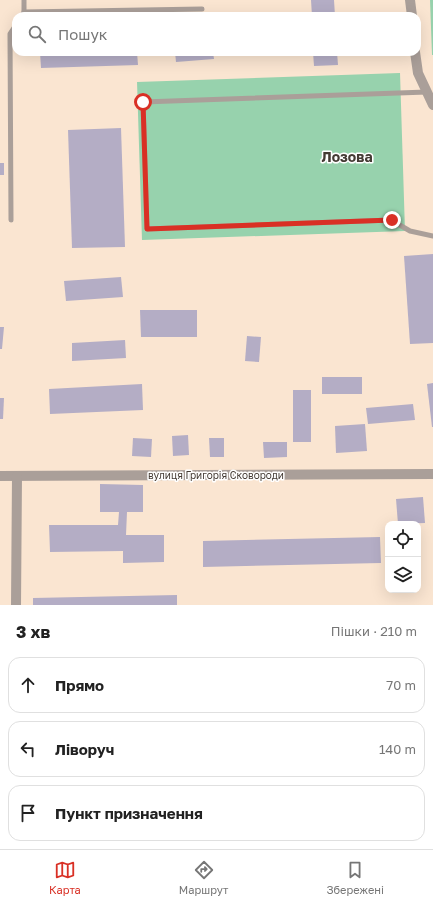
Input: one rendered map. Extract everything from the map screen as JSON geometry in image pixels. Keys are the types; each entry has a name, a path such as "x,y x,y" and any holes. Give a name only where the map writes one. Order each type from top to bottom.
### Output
{"street":[{"path":"410,0 412,12"},
{"path":"416,56 418,73 433,105"},
{"name":"вулиця Григорія Сковороди","path":"0,476 433,474"},
{"path":"16,605 17,476"}],"lane":[{"path":"23,12 24,0"},
{"path":"95,12 202,9"},
{"path":"11,220 10,34 12,31"},
{"path":"427,92 143,102 147,229 392,220 410,231 433,236"}],"green space":[{"path":"430,0 433,0 433,55 432,55"},
{"path":"400,73 405,231 142,240 137,82"}],"building":[{"path":"311,0 334,0 335,12 312,12"},
{"path":"40,56 137,56 138,65 41,68"},
{"path":"175,56 214,56 214,59 176,62"},
{"path":"313,56 337,56 338,65 314,66"},
{"path":"121,128 125,247 72,248 68,130"},
{"path":"0,163 4,163 4,175 0,175"},
{"path":"433,254 433,343 410,344 404,256"},
{"path":"121,277 123,297 66,301 64,281"},
{"path":"140,310 197,310 197,337 141,337"},
{"path":"0,327 4,327 2,349 0,349"},
{"path":"247,336 261,337 259,362 245,361"},
{"path":"125,340 126,358 72,361 72,343"},
{"path":"322,377 362,377 362,394 322,394"},
{"path":"433,383 433,427 432,427 427,384"},
{"path":"142,384 143,410 50,414 49,389"},
{"path":"293,390 311,390 311,442 293,442"},
{"path":"0,398 4,398 3,419 0,419"},
{"path":"413,404 415,420 368,424 366,408"},
{"path":"365,424 367,451 336,453 335,426"},
{"path":"188,435 189,455 173,456 172,436"},
{"path":"133,438 152,439 151,457 132,456"},
{"path":"209,438 224,438 224,457 210,457"},
{"path":"263,442 287,442 287,457 264,458"},
{"path":"100,484 143,485 143,512 127,512 126,535 164,535 164,562 123,563 123,551 50,552 49,525 118,525 119,512 100,512"},
{"path":"423,497 425,523 421,523 421,521 398,521 396,499"},
{"path":"380,537 381,563 203,567 203,541"},
{"path":"177,595 177,605 33,605 33,598"}],"district":[{"name":"Лозова","path":"347,156"}],"route":[{"path":"143,102 147,229 392,220"}]}
